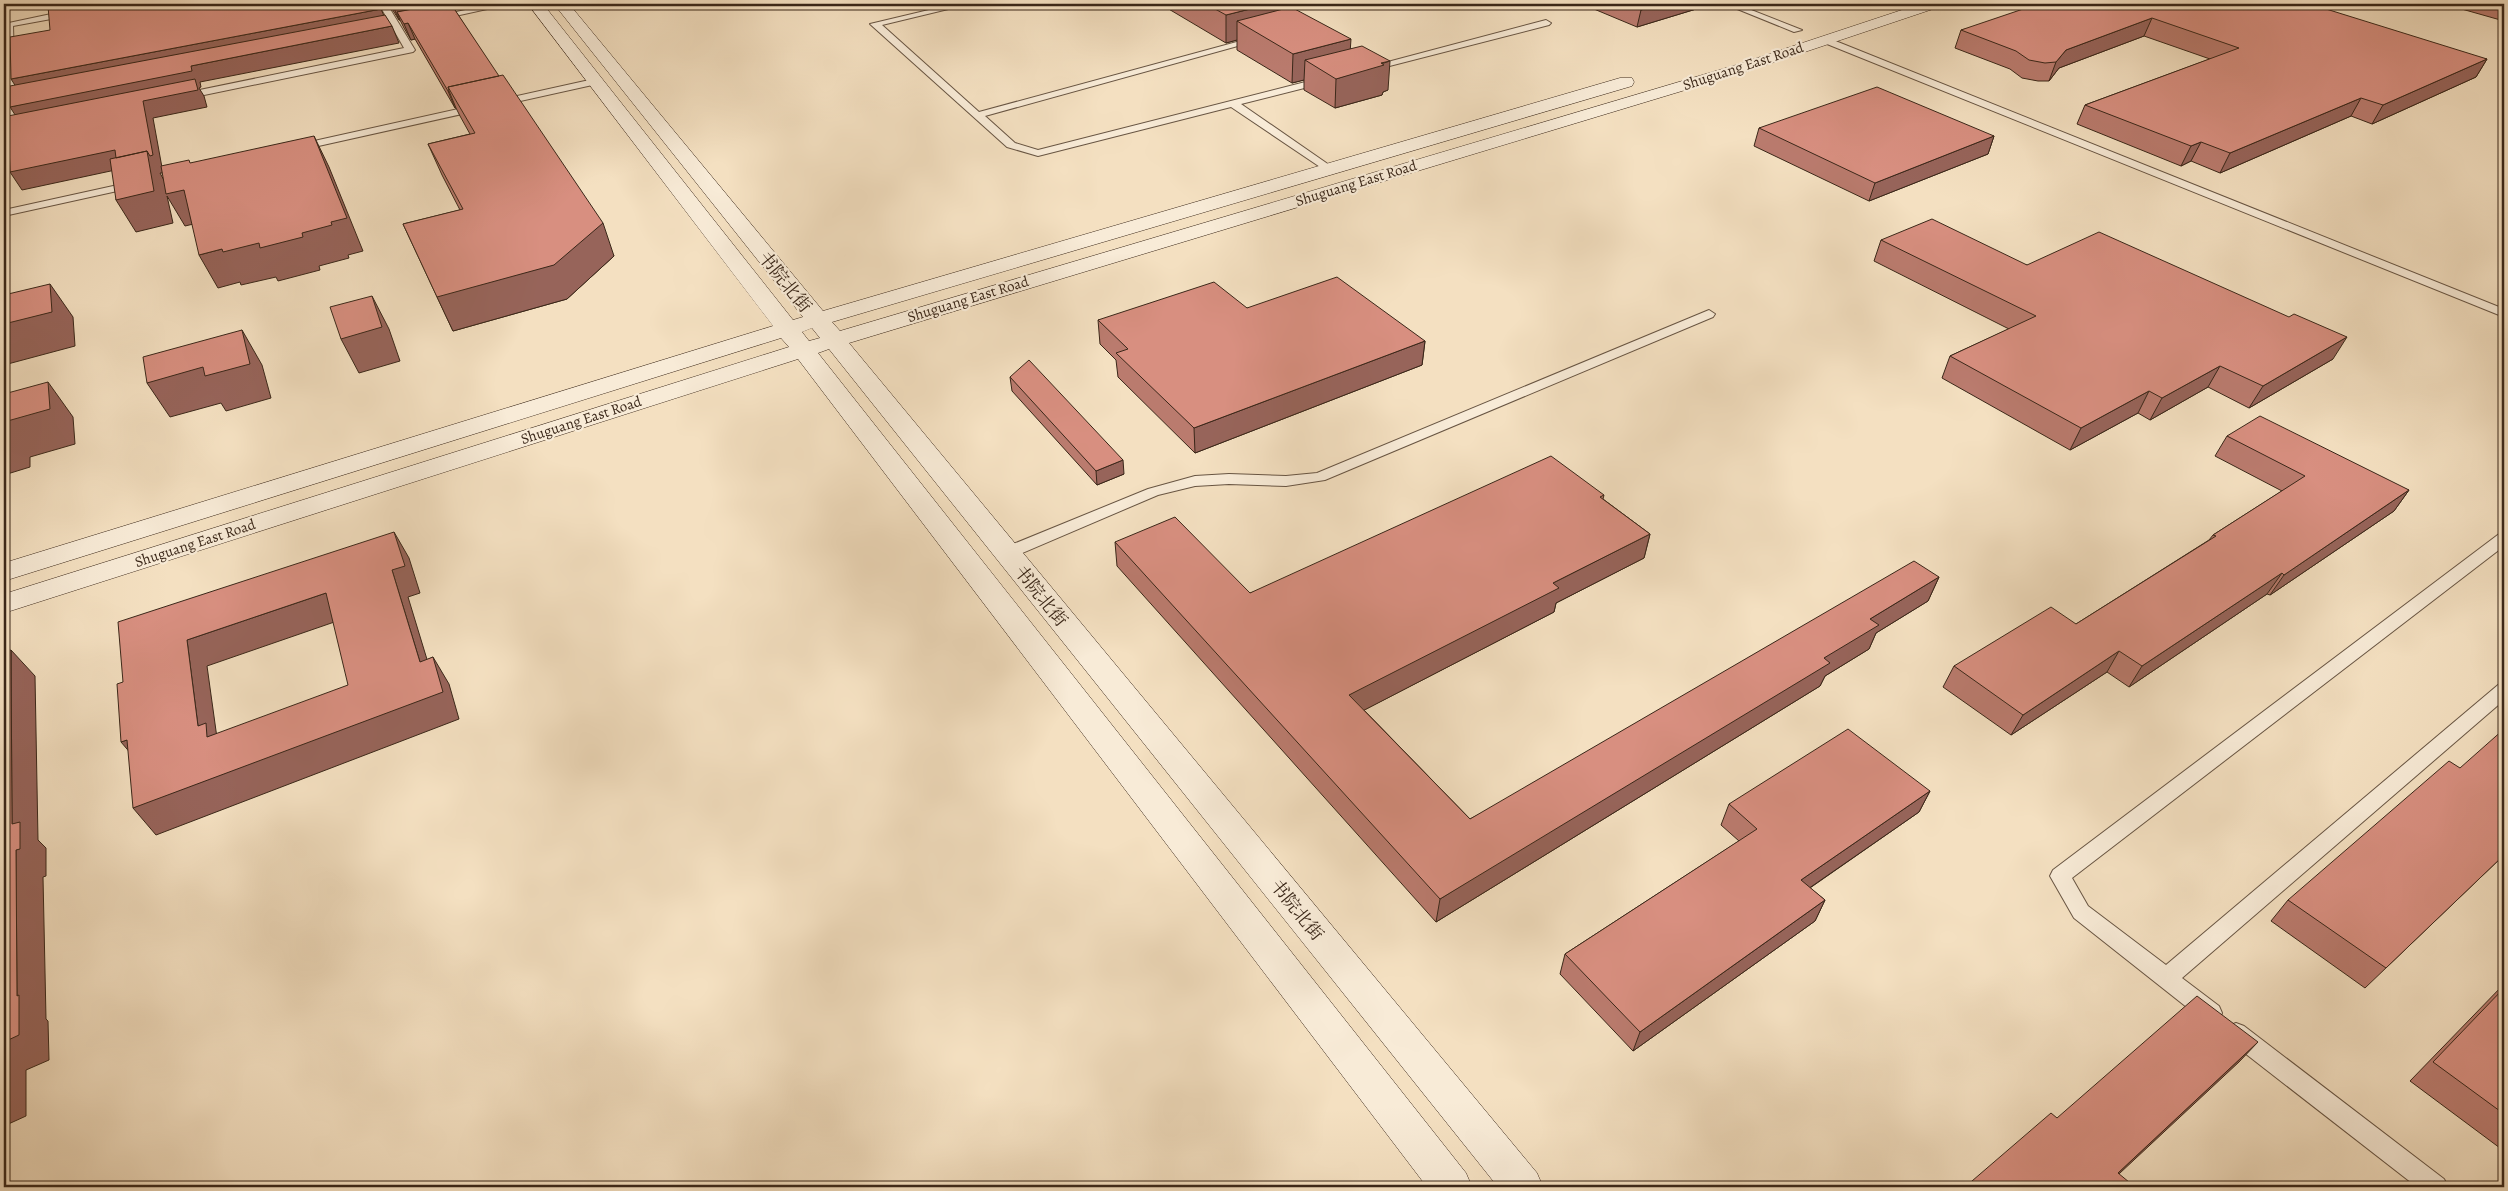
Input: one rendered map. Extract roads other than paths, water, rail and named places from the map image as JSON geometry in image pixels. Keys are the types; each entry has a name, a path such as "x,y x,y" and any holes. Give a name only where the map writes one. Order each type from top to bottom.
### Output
{"main road":[{"name":"书院北街","path":"535,4 1452,1187"},
{"name":"书院北街","path":"560,4 1522,1187"},
{"name":"Shuguang East Road","path":"4,572 786,329 1716,56 1878,4"},
{"name":"Shuguang East Road","path":"4,604 834,340 1733,70 1934,4"}],"lane":[{"path":"167,100 410,50 383,4"},
{"path":"423,20 506,4"},
{"path":"965,4 875,24 1011,145 1038,153 1333,77"},
{"path":"1729,4 1797,30"},
{"path":"31,127 11,131 15,100 8,24 84,10"},
{"path":"1364,67 1546,23"},
{"path":"978,115 1273,35"},
{"path":"1825,40 2504,313"},
{"path":"284,151 594,82"},
{"path":"1232,103 1330,169"},
{"path":"4,213 149,181"},
{"path":"1007,553 1154,492 1195,481 1230,479 1286,481 1320,476 1709,314"},
{"path":"2436,1187 2081,912 2060,876 2504,538"},
{"path":"2166,978 2504,690"}]}
